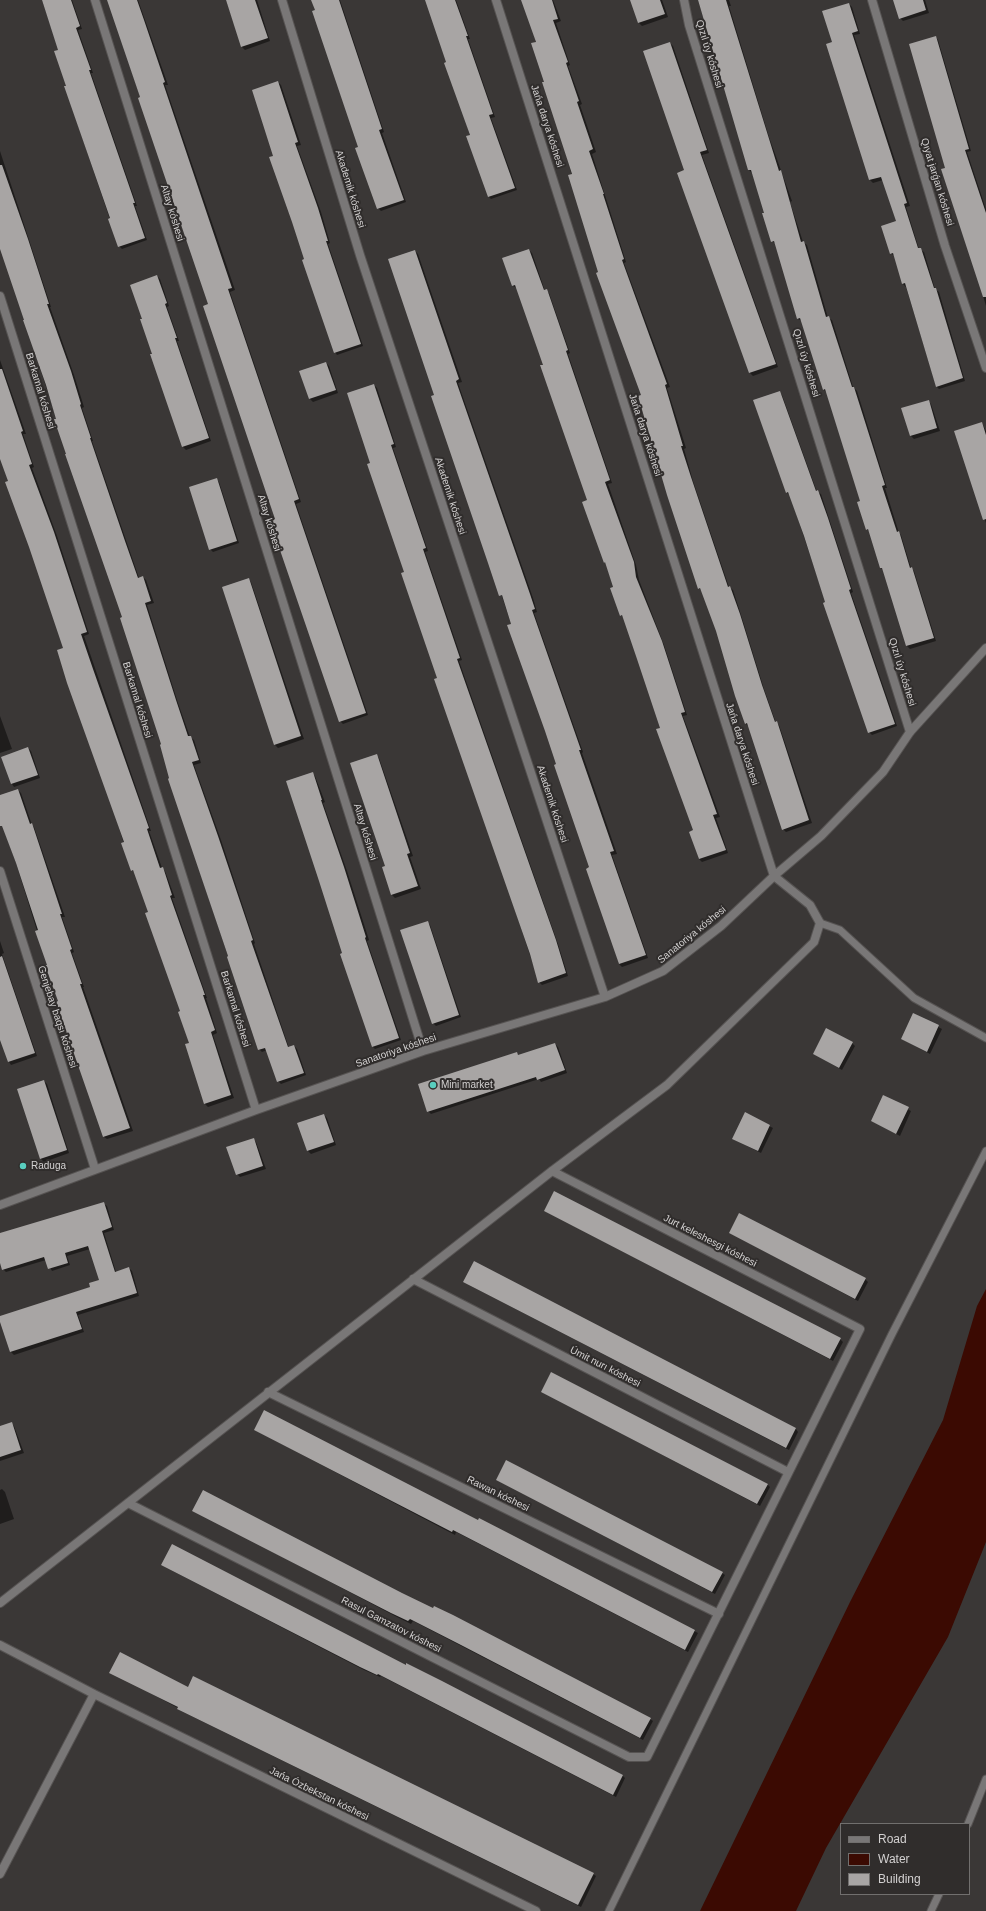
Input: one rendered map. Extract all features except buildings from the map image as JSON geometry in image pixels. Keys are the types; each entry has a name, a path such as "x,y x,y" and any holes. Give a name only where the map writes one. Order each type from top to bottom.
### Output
{"street":[{"name":"Altay kóshesi","path":"95,0 423,1051"},
{"name":"Akademik kóshesi","path":"282,0 360,255 605,998"},
{"name":"Jańa darya kóshesi","path":"496,0 774,876"},
{"name":"Qızıl úy kóshesi","path":"684,0 694,40 910,732"},
{"name":"Qıyat jarǵan kóshesi","path":"872,0 945,246 986,368"},
{"name":"Barkamal kóshesi","path":"0,296 256,1110"},
{"name":"Sanatoriya kóshesi","path":"0,1204 256,1110 423,1051 605,998 663,971 722,926 774,876 821,836 883,772 910,732 986,648"},
{"name":"Genjebay baqsı kóshesi","path":"0,870 95,1169"},
{"path":"0,1603 552,1171 667,1085 794,964 814,942 820,923 810,905 774,876"},
{"name":"Jurt keleshesgi kóshesi","path":"552,1171 860,1329 788,1472"},
{"name":"Úmit nurı kóshesi","path":"413,1279 788,1472"},
{"name":"Rawan kóshesi","path":"268,1392 719,1614"},
{"path":"719,1614 788,1472"},
{"name":"Rasul Gamzatov kóshesi","path":"128,1503 629,1757 647,1757 719,1614"},
{"name":"Jańa Ózbekstan kóshesi","path":"0,1645 94,1694 536,1911"},
{"path":"0,1874 94,1694"}],"lane":[{"path":"820,923 840,930 914,998 986,1038"},
{"path":"609,1911 889,1341 986,1151"},
{"path":"968,1823 986,1779"},
{"path":"932,1911 939,1895"}],"water":[{"path":"986,1289 986,1542 948,1637 826,1848 796,1911 700,1911 850,1602 943,1420 977,1306"}],"place":[{"name":"Mini market","path":"433,1085"},
{"name":"Raduga","path":"23,1166"}]}
